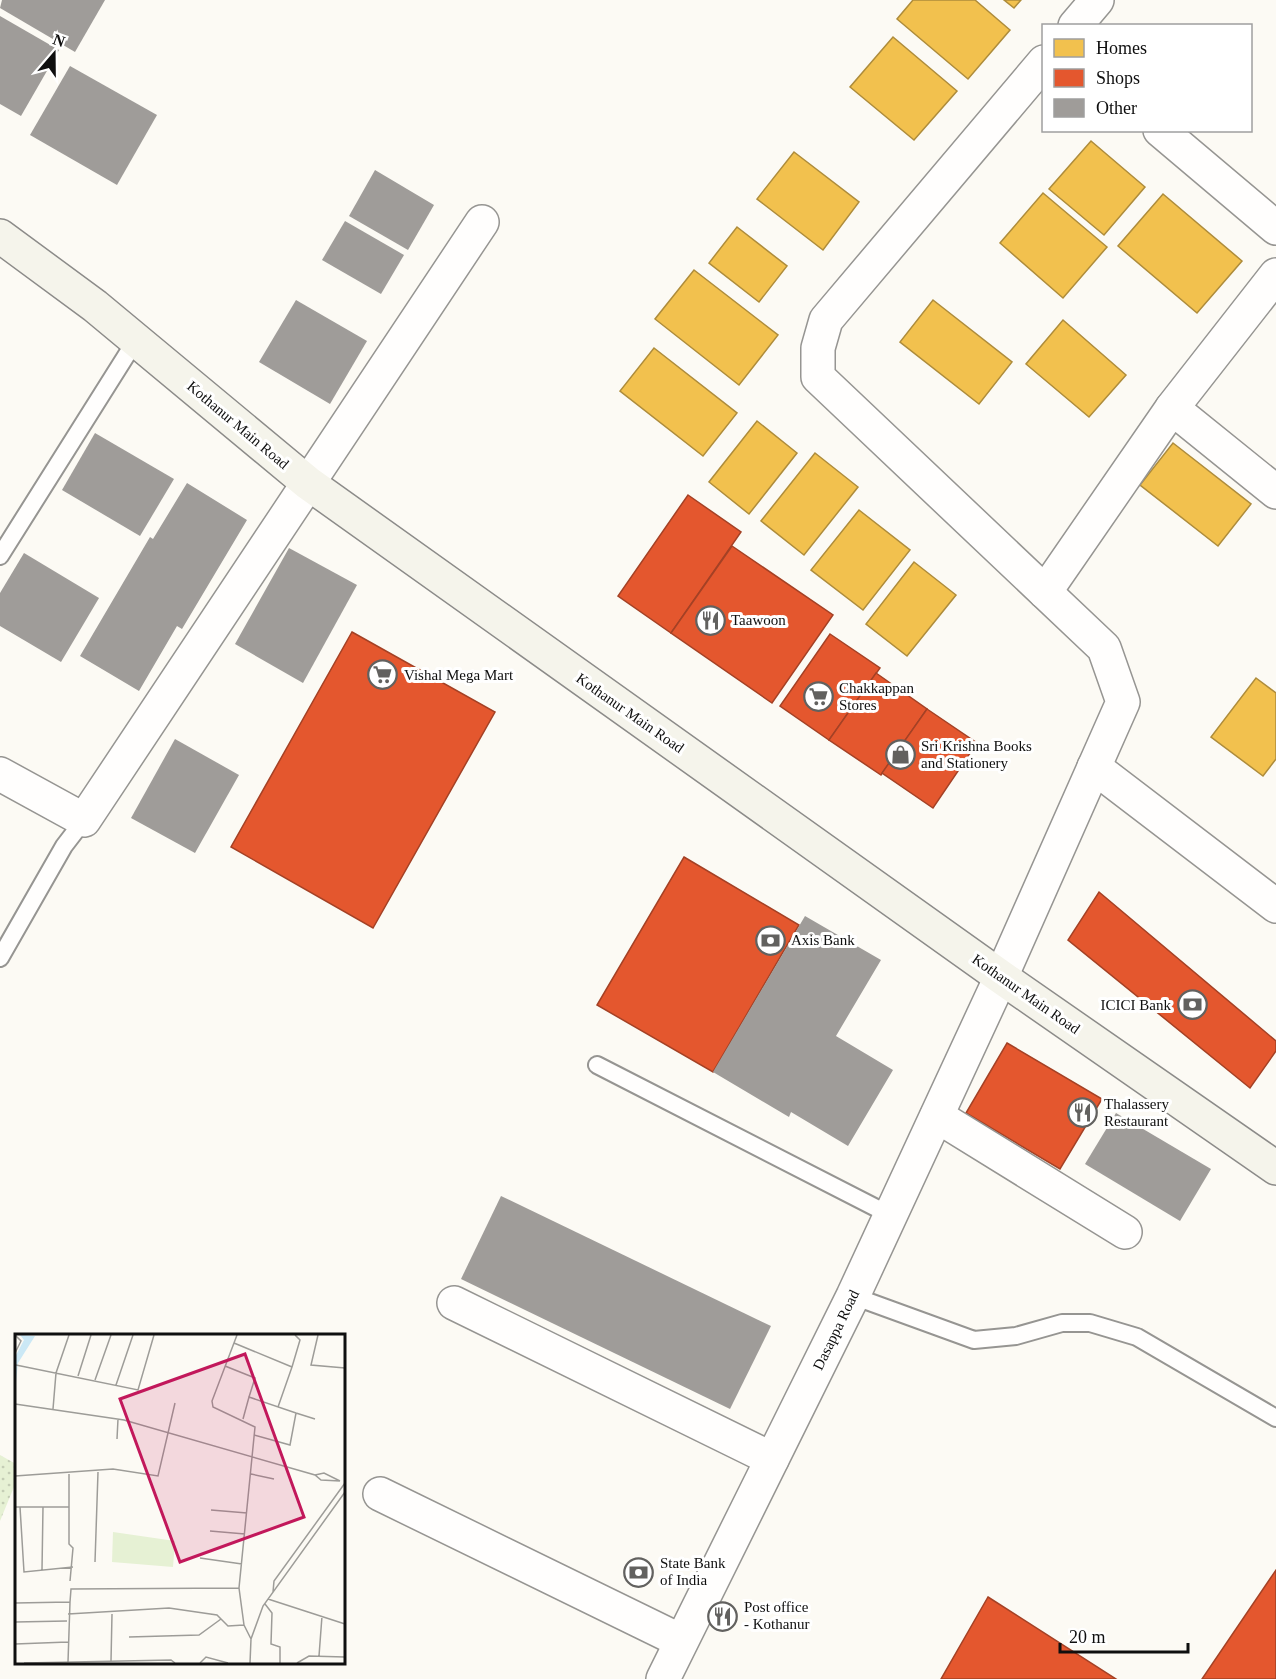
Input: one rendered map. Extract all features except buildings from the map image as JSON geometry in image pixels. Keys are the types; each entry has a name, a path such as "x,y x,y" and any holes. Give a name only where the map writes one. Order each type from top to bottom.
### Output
{"main road":[{"name":"Kothanur Main Road","path":"0,236 95,306 308,483 1001,977 1276,1168"}],"street":[{"path":"1077,24 1097,0"},
{"name":"Dasappa Road","path":"663,1679 853,1296 1001,977 1123,702 1104,648 818,377 818,348 826,320 1042,64"},
{"path":"1162,132 1276,228"},
{"path":"0,774 84,820 482,222"},
{"path":"1045,592 1172,408 1276,275"},
{"path":"1172,408 1276,492"},
{"path":"1094,767 1276,906"},
{"path":"937,1116 1125,1232"},
{"path":"454,1303 772,1459"},
{"path":"380,1494 681,1641"}],"lane":[{"path":"0,556 136,340"},
{"path":"0,958 64,846 84,820"},
{"path":"597,1065 890,1215"},
{"path":"853,1296 974,1340 1016,1336 1062,1323 1090,1323 1137,1337 1276,1418"}],"green space":[{"path":"0,1455 15,1463 15,1484 0,1521"}],"place":[{"name":"Taawoon","path":"710,620"},
{"name":"Vishal Mega Mart","path":"383,675"},
{"name":"Chakkappan Stores","path":"818,697"},
{"name":"Sri Krishna Books and Stationery","path":"900,755"},
{"name":"Axis Bank","path":"770,940"},
{"name":"ICICI Bank","path":"1192,1005"},
{"name":"Thalassery Restaurant","path":"1083,1113"},
{"name":"State Bank of India","path":"639,1572"},
{"name":"Post office - Kothanur","path":"723,1616"}]}
